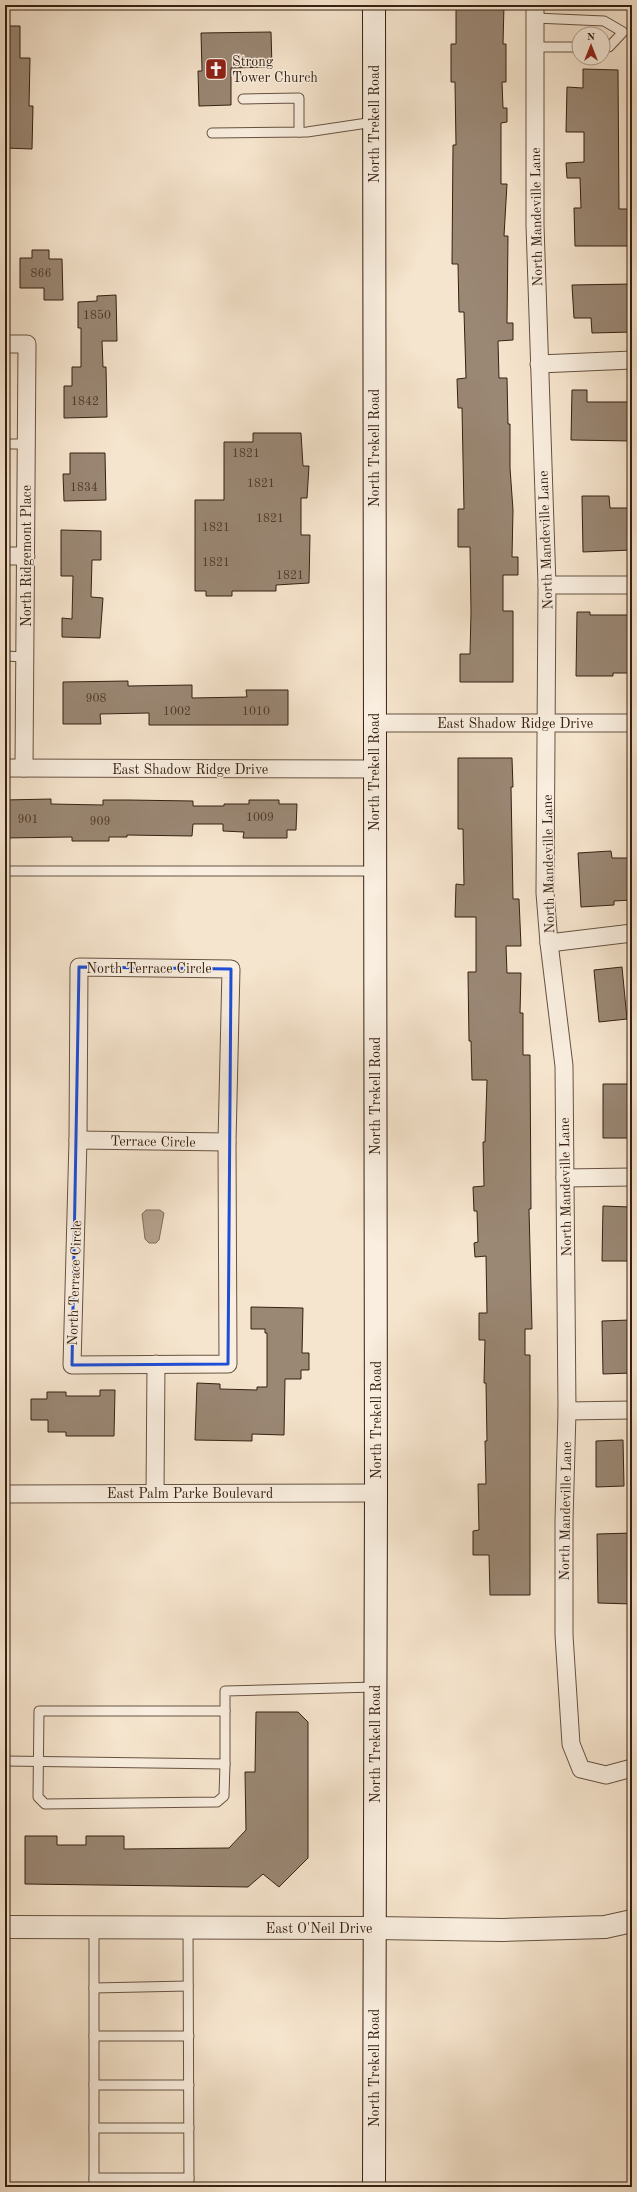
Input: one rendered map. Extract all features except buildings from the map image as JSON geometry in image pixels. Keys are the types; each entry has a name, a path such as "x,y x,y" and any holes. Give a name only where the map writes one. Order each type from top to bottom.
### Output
{"main road":[{"name":"North Trekell Road","path":"374,5 376,1493 374,2187"},
{"name":"East O'Neil Drive","path":"5,1927 375,1928 502,1930 605,1927 632,1921"}],"street":[{"name":"North Mandeville Lane","path":"535,11 535,225 547,585 545,893 549,943 564,1066 567,1410 564,1521 564,1635 571,1744 581,1769 606,1774 632,1768"},
{"name":"North Ridgemont Place","path":"5,344 27,344 24,768"},
{"path":"540,364 632,360"},
{"path":"5,556 26,556"},
{"path":"547,585 632,585"},
{"name":"East Shadow Ridge Drive","path":"374,723 632,723"},
{"name":"East Shadow Ridge Drive","path":"5,768 375,769"},
{"path":"549,943 632,933"},
{"name":"North Terrace Circle","path":"79,967 231,969 227,1142 228,1364 72,1365 78,1140 79,967"},
{"name":"Terrace Circle","path":"78,1140 227,1142"},
{"path":"565,1178 632,1177"},
{"path":"155,1493 156,1364"},
{"path":"567,1410 632,1410"},
{"name":"East Palm Parke Boulevard","path":"5,1494 376,1493"}],"lane":[{"path":"535,11 604,21 628,32 611,45"},
{"path":"535,46 571,47"},
{"path":"243,99 299,98 299,132"},
{"path":"212,133 299,132 374,122"},
{"path":"5,444 26,444"},
{"path":"5,656 25,656"},
{"path":"5,871 374,871"},
{"path":"226,1711 39,1711 38,1797 45,1804 217,1802 224,1796 226,1711 225,1692 375,1687"},
{"path":"5,1761 225,1764"},
{"path":"94,1928 94,2183 189,2182 188,1928"},
{"path":"94,1988 188,1986"},
{"path":"94,2036 188,2036"},
{"path":"94,2085 188,2085"},
{"path":"94,2128 189,2128"}],"highlighted area":[{"path":"79,967 231,969 228,1364 72,1365"}],"shaded area":[{"path":"146,1210 160,1210 164,1213 159,1240 156,1243 149,1243 145,1239 142,1214"}],"place":[{"name":"Strong Tower Church","path":"216,69"}]}
